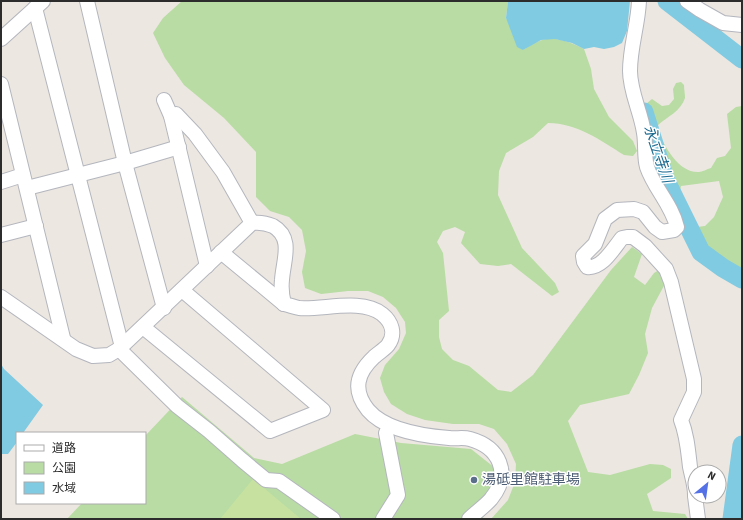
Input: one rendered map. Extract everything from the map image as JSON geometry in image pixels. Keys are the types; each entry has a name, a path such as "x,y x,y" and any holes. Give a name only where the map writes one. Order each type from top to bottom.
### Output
{"street":[{"path":"87,1 125,163 164,308"},
{"path":"639,1 638,21 630,71 632,89 644,133 647,166 678,226 674,230 662,232 655,227 643,212 634,209 617,210 605,218 595,244 583,256 587,267 593,268 600,264 622,238 633,237 645,246 666,269 671,282 694,379 694,392 681,420 688,446 690,464"},
{"path":"687,1 723,23 742,25"},
{"path":"1,39 39,4 78,175 121,348 178,406 266,480 279,481 333,519"},
{"path":"1,84 6,128 25,182 63,338"},
{"path":"164,100 171,116 207,266"},
{"path":"171,116 176,114 195,134 223,172 252,223"},
{"path":"1,182 25,182 78,175 179,147"},
{"path":"1,297 63,338 76,349 93,356 109,355 121,348 144,327 252,223 259,222 269,224 278,229 285,237 286,249 281,291 284,304"},
{"path":"1,235 36,226"},
{"path":"221,252 284,304 298,308 369,307 382,314 391,325 393,337 387,346 374,357 361,373 357,385 360,398 368,410 390,426 408,431 448,438 468,438 484,444 498,457 502,472 500,486 491,499 469,519"},
{"path":"144,327 270,431 323,410 182,290"},
{"path":"383,519 398,495 386,434 390,426"},
{"path":"696,504 698,519"}],"green space":[{"path":"182,1 508,1 506,18 523,50 539,41 548,39 564,41 584,49 591,69 594,89 609,117 633,141 637,151 633,156 624,155 588,133 569,126 548,123 533,137 506,153 499,171 498,195 522,248 555,283 559,292 552,296 511,264 498,266 480,264 461,243 465,232 455,227 443,231 437,242 443,253 449,311 439,320 439,337 442,349 453,360 469,366 498,390 511,392 533,375 611,270 632,247 642,254 634,277 645,285 654,273 659,270 666,282 652,308 645,334 648,353 639,375 629,394 580,405 568,421 588,472 610,475 650,464 663,465 671,469 671,478 647,494 653,511 685,514 688,519 491,519 508,500 515,482 516,464 507,444 494,429 479,424 453,424 425,420 407,414 391,404 384,392 380,378 385,365 399,349 406,333 405,322 396,308 383,297 368,291 348,291 321,294 305,288 302,272 306,251 302,230 289,217 270,211 256,197 256,152 224,118 184,85 165,58 153,33 163,18"},
{"path":"681,82 684,85 685,98 683,103 677,110 658,125 657,131 664,144 679,164 692,171 700,172 711,168 717,158 725,156 731,148 727,114 736,107 742,106 742,277 728,270 693,243 691,233 697,227 705,226 714,217 723,197 719,181 681,186 679,195 684,202 686,210 683,215 677,213 667,196 644,110 646,104 652,99 662,106 669,105 674,99 673,89 676,83"},
{"path":"182,397 254,458 282,464 355,434 401,443 471,449 509,479 482,519 67,519 81,504 146,504 146,435"},
{"path":"253,479 301,519 220,519"}],"water":[{"path":"508,1 630,1 627,31 622,43 614,47 604,49 594,47 584,49 572,43 555,39 541,40 523,50 517,47 506,18"},
{"path":"1,364 4,369 43,405 24,432 16,432 16,443 8,454 1,454"}],"waterway":[{"path":"667,1 742,59"},
{"name":"永立寺川","path":"644,112 665,179 701,252 723,268 742,279"},
{"name":"永立寺川","path":"732,519 742,445"}],"place":[{"name":"湯砥里館駐車場","path":"474,480"}]}
